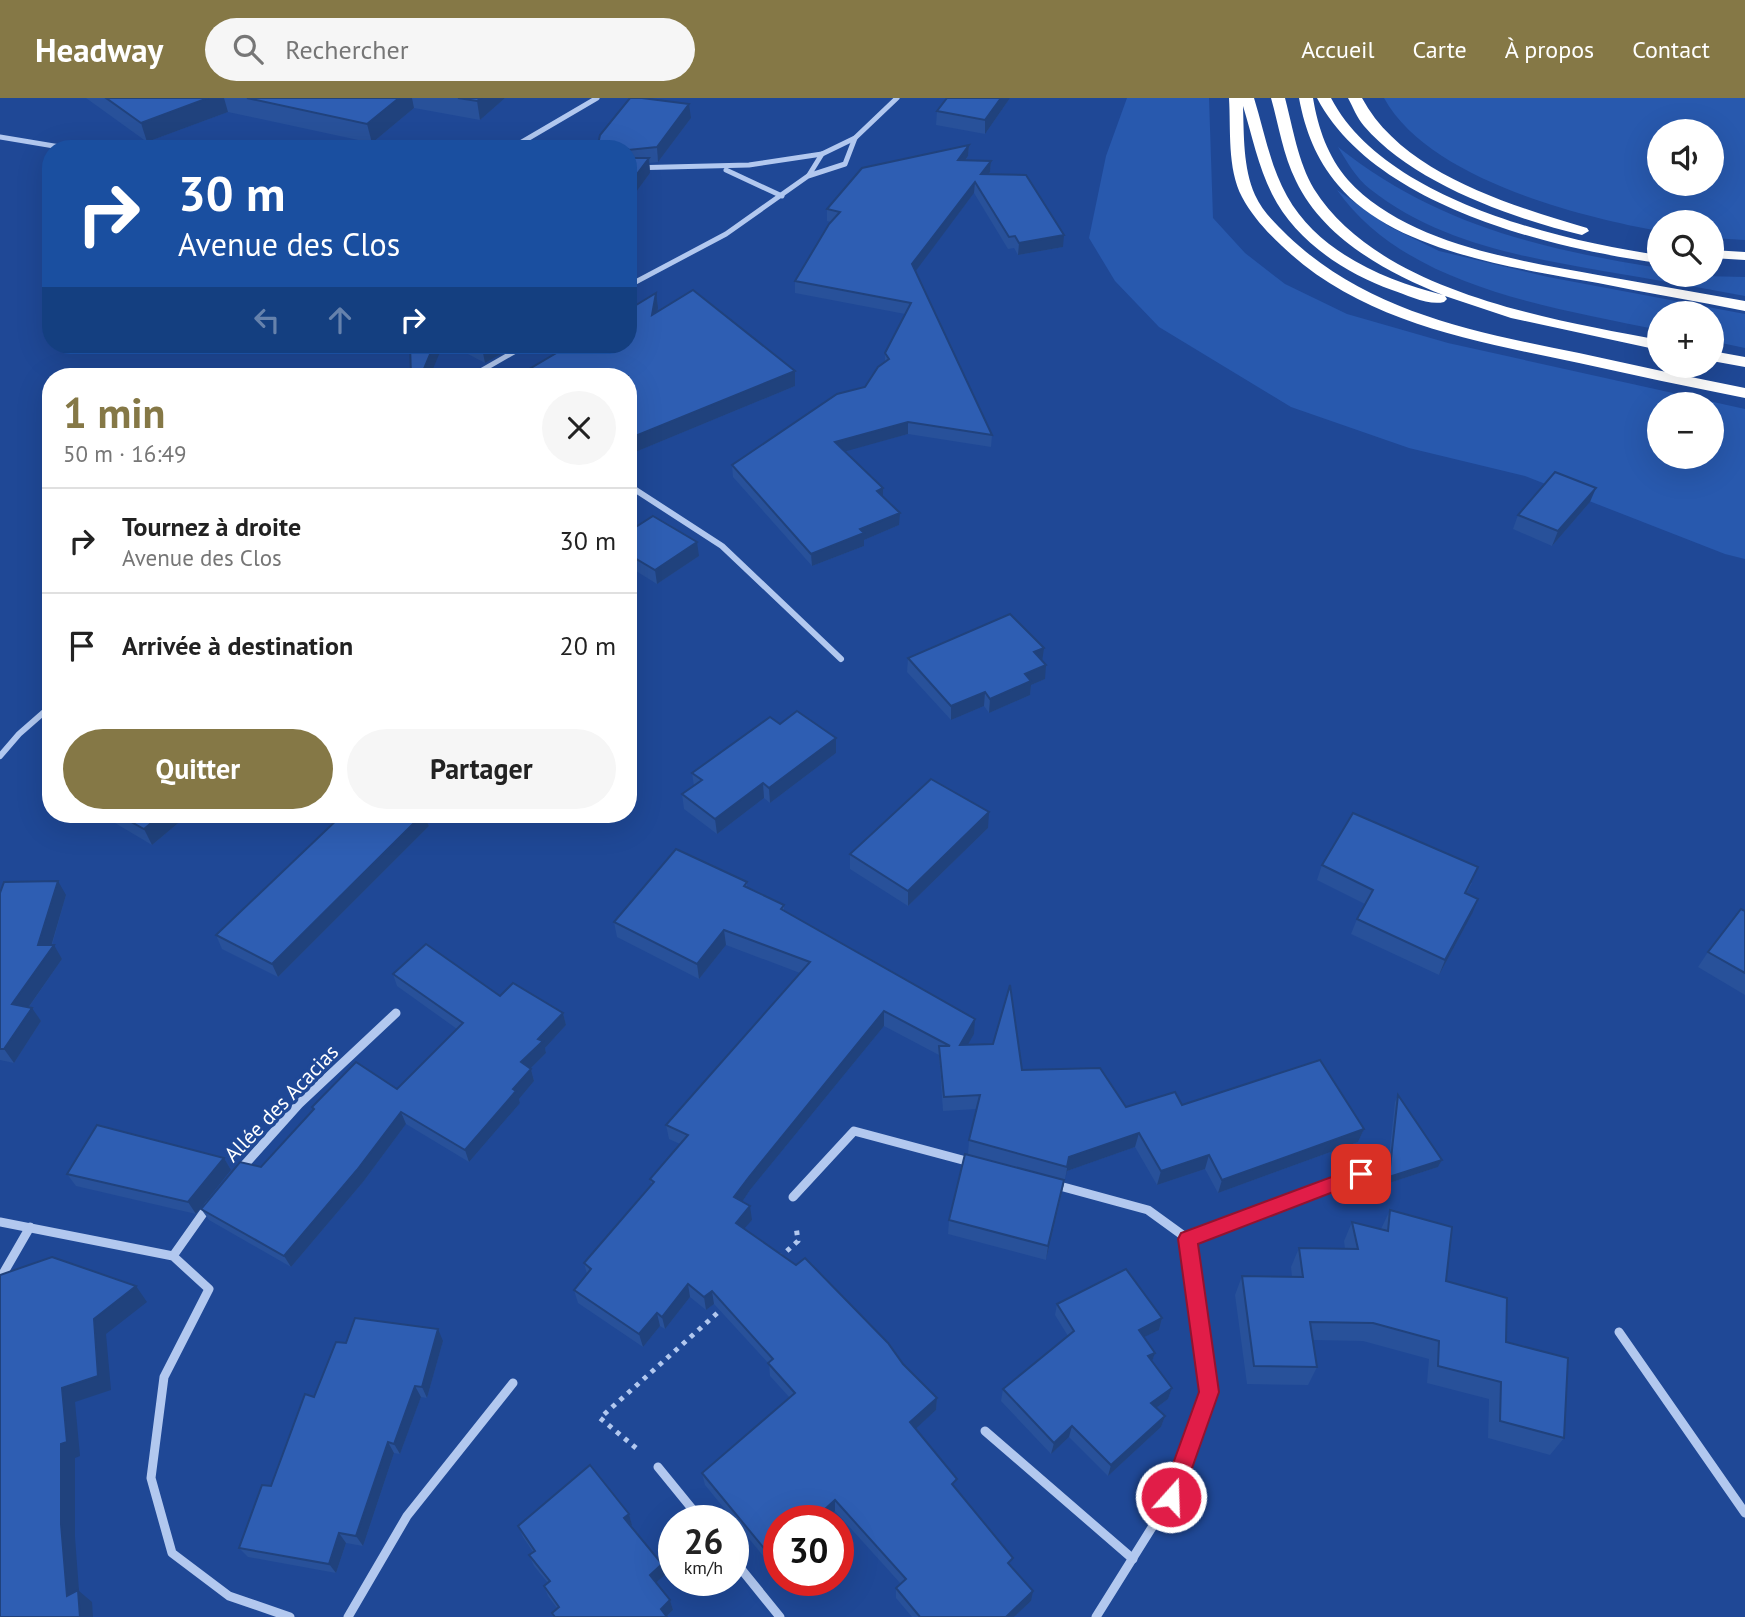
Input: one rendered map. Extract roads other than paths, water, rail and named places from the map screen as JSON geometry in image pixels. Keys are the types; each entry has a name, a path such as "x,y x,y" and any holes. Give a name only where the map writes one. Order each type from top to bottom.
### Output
{"highway":[{"path":"1236,98 1240,167 1248,195 1263,218 1285,243 1313,266 1347,287 1391,308 1483,339 1745,393"},
{"path":"1247,98 1280,195 1297,220 1325,246 1364,272 1394,287 1436,299 1503,310 1647,342"},
{"path":"1279,98 1296,167 1309,192 1329,219 1356,243 1393,267 1441,289 1503,310"},
{"path":"1306,98 1310,118 1324,155 1333,167 1357,194 1405,226 1446,244 1491,257 1745,306"},
{"path":"1324,98 1338,124 1360,148 1439,197 1533,233 1602,250 1647,257"},
{"path":"1355,98 1357,106 1378,132 1409,157 1452,184 1497,204 1551,222 1592,234 1647,245"},
{"path":"1724,255 1745,256"},
{"path":"1724,264 1745,265"},
{"path":"1724,358 1745,362"}],"street":[{"path":"525,140 597,98"},
{"path":"637,168 722,169 782,163 822,154 855,138 897,98"},
{"path":"0,137 42,144"},
{"path":"637,281 726,234 808,176 845,164 855,138"},
{"path":"808,176 822,154"},
{"path":"722,169 782,196"},
{"path":"486,368 510,354"},
{"path":"637,491 722,546 841,659"},
{"path":"0,757 19,734 42,714"},
{"name":"Allée des Acacias","path":"236,1175 299,1104 396,1013"},
{"path":"793,1197 854,1131 974,1163"},
{"path":"1188,1239 1361,1174"},
{"path":"1041,1181 1148,1209 1188,1239 1209,1392 1171,1497 1096,1617"},
{"path":"173,1256 200,1216 218,1196"},
{"path":"0,1222 173,1256 209,1289 164,1377 151,1478 172,1553 229,1596 290,1617"},
{"path":"0,1279 30,1227"},
{"path":"1619,1332 1745,1513"},
{"path":"348,1617 407,1516 513,1383"},
{"path":"985,1431 1133,1559"},
{"path":"658,1466 689,1505"},
{"path":"749,1579 780,1617"}]}
